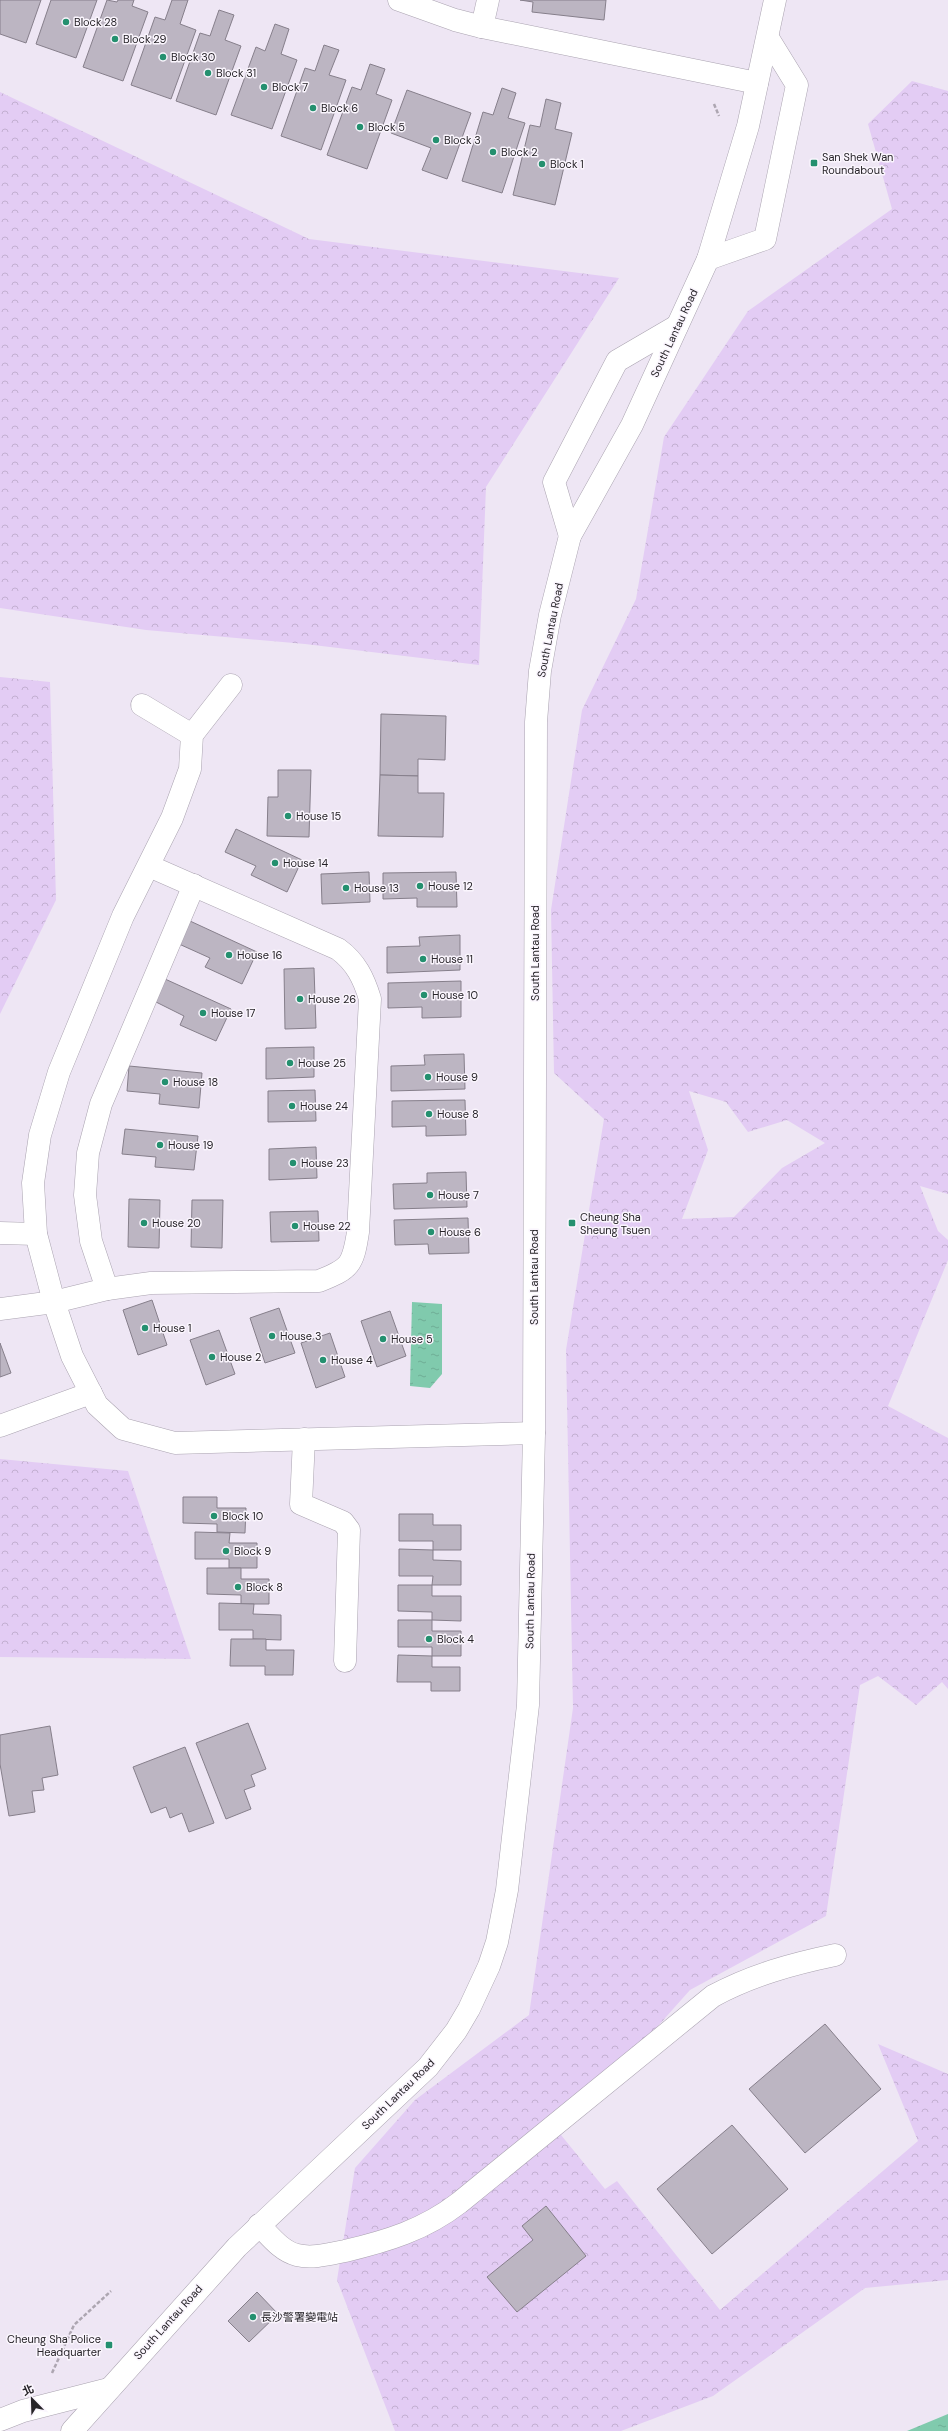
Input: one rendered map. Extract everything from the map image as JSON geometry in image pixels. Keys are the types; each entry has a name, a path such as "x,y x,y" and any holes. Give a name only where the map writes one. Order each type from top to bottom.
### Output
{"main road":[{"path":"399,0 455,20 482,27 757,83"},
{"path":"482,27 488,0"},
{"name":"South Lantau Road","path":"72,2431 218,2268 259,2225 428,2068 459,2025 489,1966 505,1904 526,1736 534,1433 536,722 540,671 549,622 570,536 632,425 708,259 748,126 775,0"},
{"path":"708,259 765,239 798,85 768,38"},
{"path":"570,536 554,482 617,362 677,326"},
{"path":"231,686 192,735 190,769 172,818 123,916 58,1072 40,1135 33,1183 36,1234 54,1302 72,1356 97,1405 123,1429 175,1442 534,1433"},
{"path":"142,705 192,735"},
{"path":"0,1309 54,1302 107,1289 151,1283 319,1281 341,1272 354,1257 358,1232 370,999 364,981 350,958 338,949 149,866"},
{"path":"107,1289 91,1241 86,1203 88,1153 101,1104 194,885"},
{"path":"0,1233 36,1234"},
{"path":"0,1426 91,1393"},
{"path":"304,1439 301,1504 343,1522 349,1530 345,1661"},
{"path":"259,2225 288,2252 307,2256 332,2254 388,2240 428,2224 459,2203 713,1996 736,1984 765,1973 835,1955"},
{"path":"0,2420 36,2408 109,2389"}],"path":[{"path":"36,2408 74,2325 111,2291"}],"green space":[{"path":"912,81 948,91 948,1194 920,1186 938,1231 948,1240 948,1260 888,1406 948,1438 948,1689 942,1682 916,1705 878,1676 860,1685 826,1916 690,1990 561,2135 605,2189 617,2181 720,2310 918,2141 878,2044 948,2074 948,2280 865,2288 713,2396 621,2431 395,2431 337,2280 355,2168 415,2100 529,2015 573,1708 566,1350 604,1119 554,1073 551,910 582,710 636,599 664,437 748,311 892,209 868,124","holes":["689,1091 726,1102 748,1132 787,1120 825,1143 782,1168 734,1217 682,1219 708,1150"]},
{"path":"0,92 309,239 619,278 486,487 479,665 305,644 146,630 0,608"},
{"path":"0,677 50,682 56,900 0,1014"},
{"path":"0,1459 128,1471 191,1659 0,1657"}],"water":[{"path":"412,1302 442,1304 442,1374 430,1388 410,1386"},
{"path":"948,2414 948,2431 907,2431"}],"building":[{"path":"0,0 41,0 26,43 0,34"},
{"name":"Block 28","path":"51,0 97,0 76,58 36,44"},
{"name":"Block 29","path":"107,0 117,2 118,0 134,0 132,6 148,12 123,81 83,67"},
{"name":"Block 30","path":"172,0 188,0 180,24 196,30 171,99 131,85 155,17 165,20"},
{"path":"520,0 606,0 604,20 532,12 533,2"},
{"name":"Block 31","path":"219,10 234,15 225,40 241,46 216,115 176,101 200,33 210,36"},
{"name":"Block 7","path":"275,24 289,29 281,54 297,60 272,129 231,115 256,47 265,51"},
{"name":"Block 6","path":"324,45 339,50 329,75 346,80 321,150 281,136 305,68 315,71"},
{"name":"Block 5","path":"370,64 385,69 376,94 392,100 367,169 327,155 352,87 361,90"},
{"name":"Block 2","path":"502,88 516,93 508,118 525,123 502,193 462,181 483,112 493,115"},
{"name":"Block 3","path":"407,90 471,113 447,179 422,170 431,148 391,133"},
{"name":"Block 1","path":"546,99 561,103 555,129 572,133 555,205 513,195 530,125 540,127"},
{"path":"381,714 446,716 445,760 418,759 418,776 380,775"},
{"name":"House 15","path":"278,770 311,770 309,837 267,836 268,797 278,797"},
{"path":"380,775 418,776 418,793 444,793 443,837 378,836"},
{"name":"House 14","path":"236,829 302,860 287,892 251,875 256,866 225,852"},
{"name":"House 13","path":"369,872 370,902 322,904 321,874"},
{"name":"House 12","path":"456,872 457,907 417,907 417,898 383,899 383,873"},
{"name":"House 16","path":"190,921 257,952 242,984 205,967 210,958 179,944"},
{"name":"House 11","path":"460,935 460,970 387,973 387,947 420,946 419,937"},
{"name":"House 26","path":"314,968 316,1028 285,1029 284,969"},
{"name":"House 17","path":"165,979 231,1009 216,1041 180,1025 184,1016 154,1001"},
{"name":"House 10","path":"461,981 461,1017 422,1018 422,1007 388,1008 388,983"},
{"name":"House 25","path":"314,1047 314,1077 266,1079 266,1048"},
{"name":"House 9","path":"464,1054 465,1089 391,1091 391,1066 425,1065 424,1055"},
{"name":"House 18","path":"129,1066 202,1073 199,1108 159,1104 160,1094 127,1091"},
{"name":"House 24","path":"315,1090 316,1121 268,1122 268,1091"},
{"name":"House 8","path":"465,1100 466,1135 426,1136 426,1126 392,1127 392,1101"},
{"name":"House 19","path":"125,1129 198,1136 194,1170 155,1167 156,1157 122,1154"},
{"name":"House 23","path":"316,1147 317,1178 269,1180 269,1149"},
{"name":"House 7","path":"466,1172 467,1207 394,1209 393,1184 427,1183 427,1173"},
{"name":"House 20","path":"129,1199 160,1200 159,1248 128,1247"},
{"path":"192,1200 223,1200 222,1248 191,1247"},
{"name":"House 22","path":"318,1211 319,1241 271,1242 270,1212"},
{"name":"House 6","path":"468,1218 469,1253 429,1254 428,1244 395,1245 394,1220"},
{"name":"House 1","path":"152,1300 167,1345 138,1355 123,1310"},
{"name":"House 3","path":"279,1308 295,1353 265,1363 250,1318"},
{"name":"House 5","path":"390,1311 406,1356 377,1367 361,1321"},
{"name":"House 2","path":"219,1330 235,1374 206,1385 190,1340"},
{"name":"House 4","path":"330,1333 345,1377 316,1388 301,1343"},
{"path":"0,1343 11,1373 0,1377"},
{"name":"Block 10","path":"183,1497 217,1497 217,1508 246,1508 245,1533 217,1532 217,1524 183,1523"},
{"path":"399,1514 433,1514 433,1525 461,1525 461,1550 433,1550 433,1541 399,1541"},
{"name":"Block 9","path":"195,1532 230,1533 229,1543 257,1543 257,1568 229,1568 229,1559 195,1559"},
{"path":"399,1549 433,1550 433,1560 461,1561 461,1585 432,1585 433,1576 399,1576"},
{"name":"Block 8","path":"207,1568 241,1568 241,1579 269,1579 269,1604 241,1604 241,1595 207,1594"},
{"path":"398,1585 432,1585 432,1596 461,1596 461,1621 432,1620 432,1612 398,1611"},
{"path":"219,1603 254,1604 253,1614 281,1615 281,1640 253,1639 253,1630 219,1630"},
{"name":"Block 4","path":"398,1620 432,1620 432,1631 461,1631 461,1656 432,1656 432,1647 398,1647"},
{"path":"231,1639 266,1639 266,1650 294,1650 293,1675 265,1675 265,1666 230,1666"},
{"path":"398,1655 432,1656 432,1667 460,1667 460,1691 431,1691 431,1682 397,1682"},
{"path":"248,1723 266,1769 251,1775 255,1786 244,1790 251,1809 226,1819 196,1743"},
{"path":"50,1726 58,1775 42,1778 44,1790 32,1791 35,1812 9,1816 0,1764 0,1735"},
{"path":"185,1747 214,1823 189,1832 182,1813 170,1818 166,1807 151,1813 133,1767"},
{"path":"825,2024 881,2089 805,2153 749,2089"},
{"path":"732,2125 788,2189 712,2254 657,2189"},
{"path":"546,2206 586,2256 517,2312 487,2277 533,2240 522,2226"},
{"name":"長沙警署變電站","path":"257,2292 278,2314 249,2342 228,2321"}],"place":[{"name":"Block 28","path":"66,22"},
{"name":"Block 29","path":"115,39"},
{"name":"Block 30","path":"163,57"},
{"name":"Block 31","path":"208,73"},
{"name":"Block 7","path":"264,87"},
{"name":"Block 6","path":"313,108"},
{"name":"Block 5","path":"360,127"},
{"name":"Block 3","path":"436,140"},
{"name":"Block 2","path":"493,152"},
{"name":"San Shek Wan Roundabout","path":"814,163"},
{"name":"Block 1","path":"542,164"},
{"name":"House 15","path":"288,816"},
{"name":"House 14","path":"275,863"},
{"name":"House 12","path":"420,886"},
{"name":"House 13","path":"346,888"},
{"name":"House 16","path":"229,955"},
{"name":"House 11","path":"423,959"},
{"name":"House 10","path":"424,995"},
{"name":"House 26","path":"300,999"},
{"name":"House 17","path":"203,1013"},
{"name":"House 25","path":"290,1063"},
{"name":"House 9","path":"428,1077"},
{"name":"House 18","path":"165,1082"},
{"name":"House 24","path":"292,1106"},
{"name":"House 8","path":"429,1114"},
{"name":"House 19","path":"160,1145"},
{"name":"House 23","path":"293,1163"},
{"name":"House 7","path":"430,1195"},
{"name":"House 20","path":"144,1223"},
{"name":"Cheung Sha Sheung Tsuen","path":"572,1223"},
{"name":"House 22","path":"295,1226"},
{"name":"House 6","path":"431,1232"},
{"name":"House 1","path":"145,1328"},
{"name":"House 3","path":"272,1336"},
{"name":"House 5","path":"383,1339"},
{"name":"House 2","path":"212,1357"},
{"name":"House 4","path":"323,1360"},
{"name":"Block 10","path":"214,1516"},
{"name":"Block 9","path":"226,1551"},
{"name":"Block 8","path":"238,1587"},
{"name":"Block 4","path":"429,1639"},
{"name":"長沙警署變電站","path":"253,2317"},
{"name":"Cheung Sha Police Headquarter","path":"109,2345"}]}
